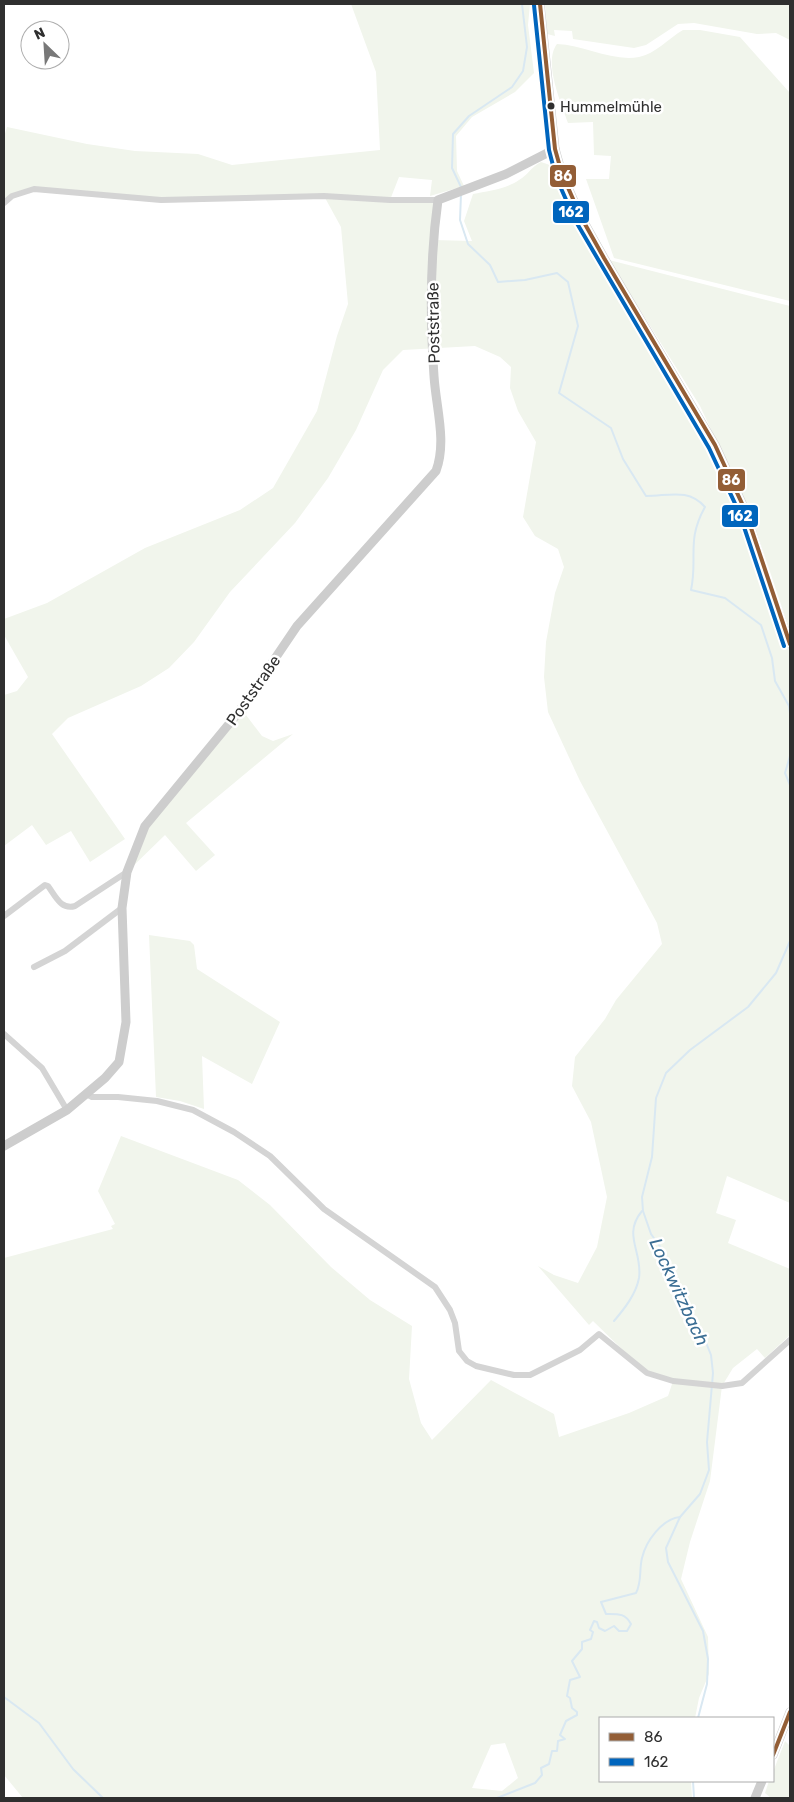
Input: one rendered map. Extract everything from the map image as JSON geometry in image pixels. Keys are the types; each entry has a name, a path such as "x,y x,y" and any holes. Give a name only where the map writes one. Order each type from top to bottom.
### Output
{"street":[{"path":"540,4 555,150 562,174 581,216 715,445 745,510 790,644"},
{"path":"4,203 12,196 34,189 161,200 324,196 390,200 438,200 506,174 555,150"},
{"name":"Poststraße","path":"4,1146 67,1110 114,1070 122,1053 126,1022 122,908 127,872 145,826 238,713 297,626 436,471 441,458 434,376 432,248 438,200"},
{"path":"4,916 45,885 48,886 63,906 68,908 75,906 127,872"},
{"path":"34,967 65,951 122,908"},
{"path":"4,1034 42,1068 67,1110"},
{"path":"86,1094 92,1097 118,1097 157,1101 193,1110 234,1132 270,1156 324,1209 435,1287 450,1310 455,1323 459,1351 467,1361 476,1366 514,1375 530,1375 580,1350 599,1334 647,1373 673,1381 722,1386 742,1383 790,1340"},
{"path":"774,1752 790,1712"},
{"path":"754,1798 762,1782"}],"shaded area":[{"path":"351,4 530,4 528,25 534,73 515,92 472,117 456,136 457,171 464,186 430,196 432,180 399,177 390,200 438,200 433,240 472,241 464,221 473,194 508,186 522,178 541,162 550,165 591,252 701,430 720,468 747,506 700,406 609,260 790,306 790,1203 727,1176 716,1213 736,1220 728,1243 790,1269 790,1335 765,1358 757,1349 733,1368 722,1386 710,1481 690,1542 681,1579 708,1637 709,1674 699,1698 695,1717 599,1717 599,1782 691,1782 692,1798 23,1798 4,1775 4,1258 113,1229 111,1226 115,1224 98,1191 121,1136 238,1180 270,1205 331,1267 370,1300 412,1326 409,1379 421,1423 432,1440 491,1380 554,1414 559,1437 629,1413 668,1396 673,1381 651,1374 629,1356 593,1321 589,1325 538,1266 554,1275 578,1283 597,1247 607,1197 591,1122 572,1086 575,1057 605,1019 616,1000 662,944 657,923 580,781 548,712 544,677 546,642 555,593 564,567 558,549 535,536 523,517 536,442 518,411 510,388 511,367 500,357 475,346 403,350 383,370 356,430 328,478 295,523 230,592 194,642 169,668 141,686 68,718 52,734 125,839 90,862 71,831 46,845 32,825 4,846 4,695 17,691 28,677 4,635 4,619 47,603 145,548 240,510 273,488 317,411 337,336 348,304 341,227 324,196 161,200 34,189 4,203 4,137 7,127 87,144 135,151 198,154 232,165 380,150 376,72","holes":["505,1743 518,1778 502,1791 472,1788 491,1745"]},
{"path":"545,4 790,4 790,40 776,33 757,34 694,23 678,24 646,45 634,48 573,39 572,31 554,30 555,36 547,34"},
{"path":"683,30 700,30 740,37 790,93 790,301 614,258 586,179 609,179 611,156 594,155 593,122 568,123 552,72 553,52 557,44 619,57 639,57 656,49"},
{"path":"254,690 246,715 262,736 273,741 293,734 186,823 215,855 196,871 165,835 127,872 145,826"},
{"path":"149,935 190,941 194,945 197,969 280,1022 252,1084 202,1056 204,1109 180,1101 156,1097"},
{"path":"785,1741 790,1746 790,1798 771,1798 765,1793 769,1782 774,1782 774,1769"}],"waterway":[{"name":"Lockwitzbach","path":"461,187 452,168 453,134 469,116 512,87 523,71 527,47 522,4"},
{"name":"Lockwitzbach","path":"461,194 460,220 468,244 490,265 498,282 525,280 557,273 568,282 578,326 559,393 611,428 623,459 646,496 685,495 699,501 705,507 699,519 694,540 691,590 725,598 761,625 772,658 775,681 789,706 790,713"},
{"name":"Lockwitzbach","path":"790,756 785,773 790,785"},
{"name":"Lockwitzbach","path":"698,1717 707,1684 708,1659 703,1631 668,1562 666,1548 680,1517 700,1494 709,1470 707,1442 713,1373 711,1355 703,1335 678,1288 666,1255 651,1234 643,1211 642,1197 652,1157 656,1098 666,1073 690,1050 748,1007 776,973 790,941 790,899"},
{"path":"614,1321 630,1301 638,1284 639,1269 633,1236 636,1220 642,1211"},
{"path":"497,1798 535,1783 542,1775 541,1768 549,1764 552,1751 557,1751 558,1741 565,1739 560,1735 566,1721 577,1715 577,1712 572,1708 570,1698 567,1696 570,1680 580,1677 572,1661 582,1649 582,1642 591,1639 593,1632 590,1630 594,1621 597,1622 599,1628 605,1631 614,1626 619,1631 627,1631 631,1624 624,1616 606,1614 601,1602 636,1593 639,1585 642,1558 651,1538 661,1526 680,1517"},
{"path":"4,1697 39,1723 73,1769 103,1798"},
{"name":"Lockwitzbach","path":"693,1782 694,1798"}],"transit line":[{"name":"86","path":"540,4 555,149 562,174 581,217 604,258 715,445 745,510 790,644"},
{"name":"162","path":"534,5 549,150 556,177 575,220 709,448 739,512 784,646"},
{"name":"86","path":"774,1752 790,1712"}],"place":[{"name":"Hummelmühle","path":"551,106"}]}
